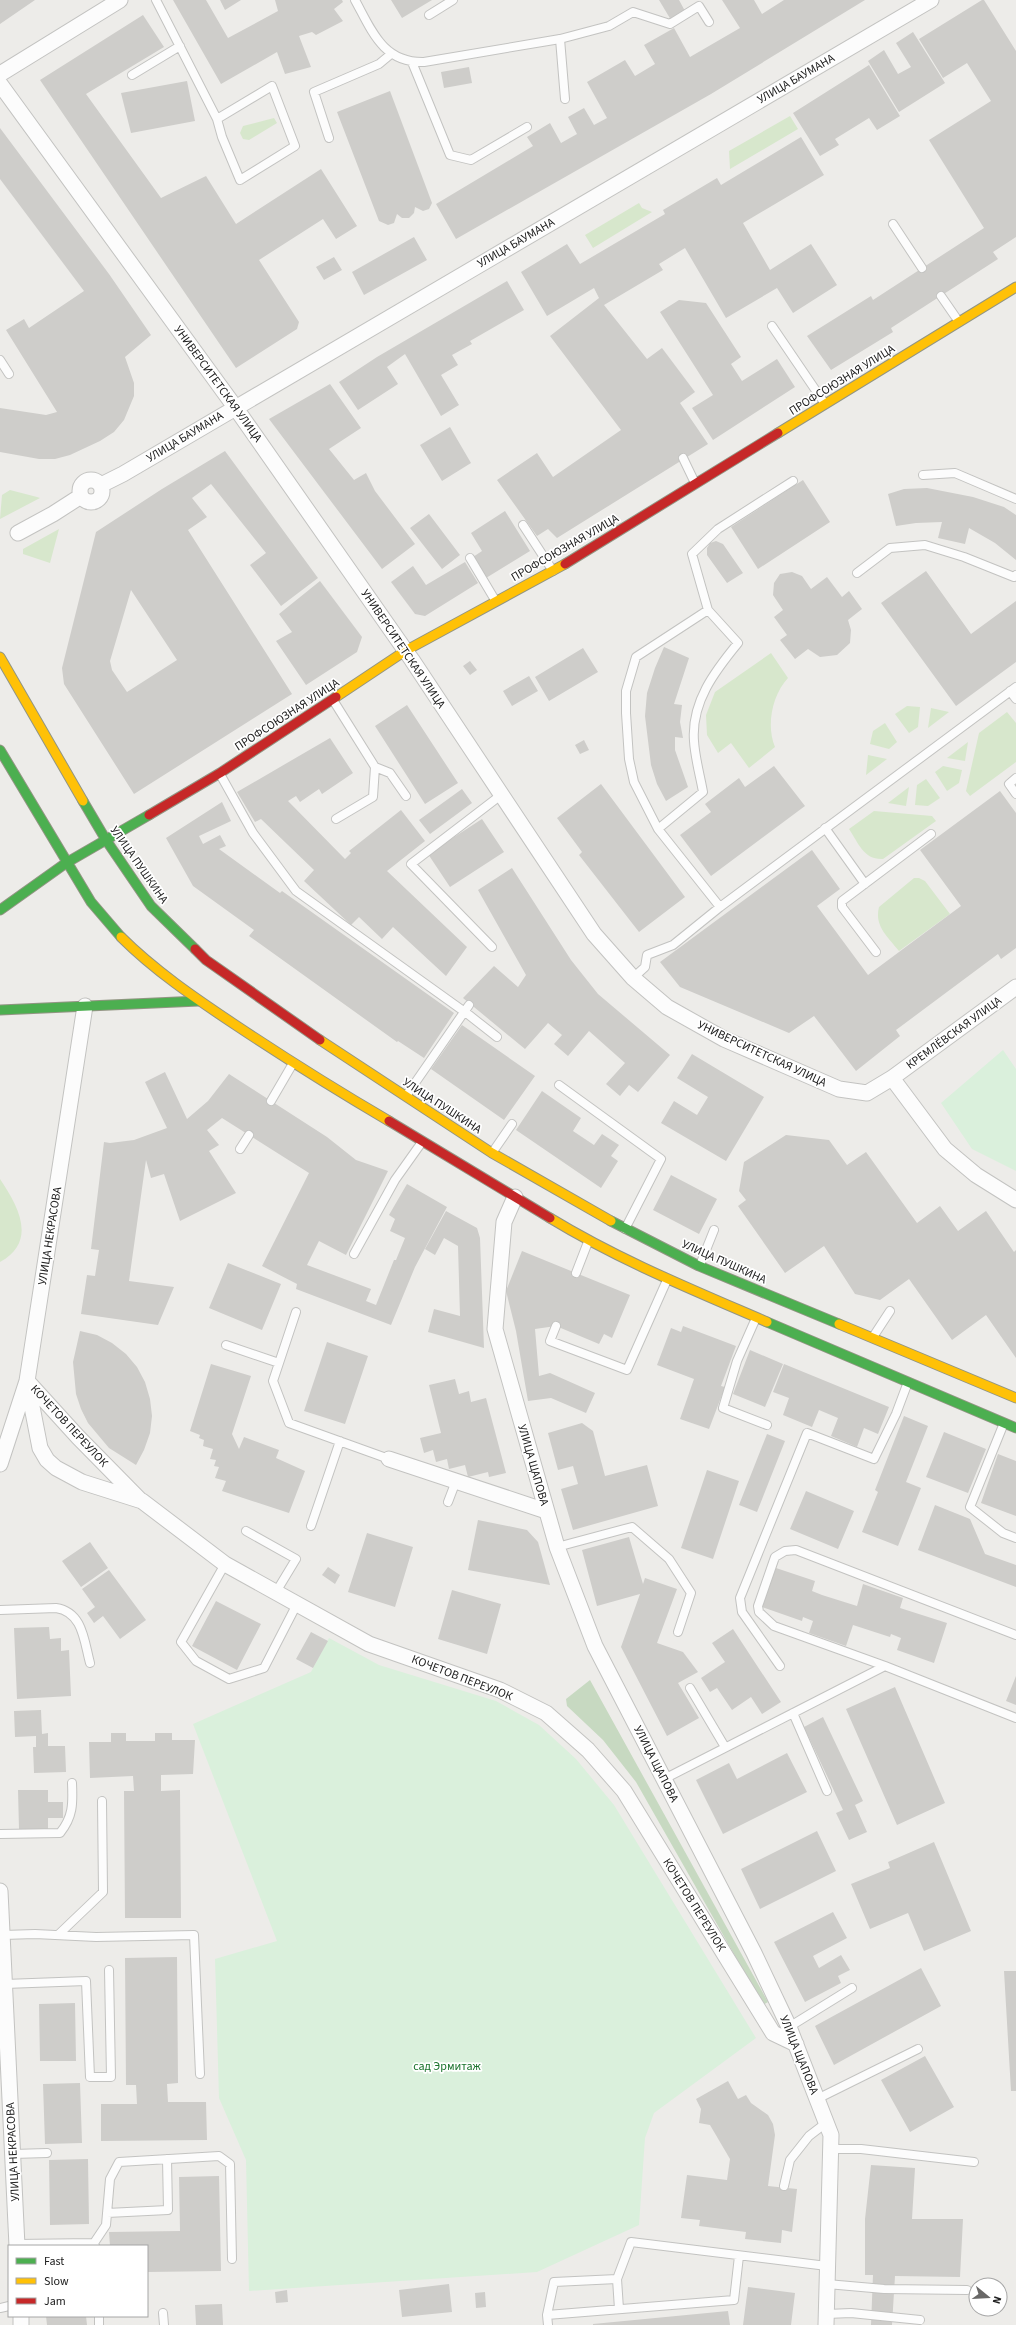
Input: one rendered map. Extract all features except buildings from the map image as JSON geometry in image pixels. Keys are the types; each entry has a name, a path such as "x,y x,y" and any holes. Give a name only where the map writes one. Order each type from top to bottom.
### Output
{"main road":[{"name":"ПРОФСОЮЗНАЯ УЛИЦА","path":"0,910 66,864 220,773 333,700 405,651 496,600 553,571 696,485 1016,287"},
{"name":"УЛИЦА ПУШКИНА","path":"0,657 106,840 151,906 206,960 405,1097 492,1153 625,1229 699,1266 1016,1398"},
{"path":"0,750 66,864 91,902 111,927 134,950 199,1001 292,1064 588,1241 667,1279 756,1318 908,1381 1016,1428"},
{"path":"0,1010 199,1001"}],"street":[{"path":"0,74 120,0"},
{"name":"УЛИЦА БАУМАНА","path":"18,533 53,514 81,496 80,487 86,480 94,480 101,484 123,474 931,0"},
{"name":"УНИВЕРСИТЕТСКАЯ УЛИЦА","path":"0,84 235,407 405,651 594,934 633,978 667,1008 724,1039 839,1090 867,1093 892,1078"},
{"name":"КРЕМЛЁВСКАЯ УЛИЦА","path":"892,1078 1016,987"},
{"name":"УЛИЦА НЕКРАСОВА","path":"0,1464 27,1381 85,1006"},
{"path":"892,1078 945,1149 976,1175 1016,1200"},
{"name":"УЛИЦА ЩАПОВА","path":"515,1197 504,1222 495,1329 557,1548 595,1646 789,2027 831,2135 827,2319"},
{"name":"КОЧЕТОВ ПЕРЕУЛОК","path":"27,1381 36,1417 36,1433 40,1448 47,1460 56,1468 82,1482 142,1501"},
{"name":"КОЧЕТОВ ПЕРЕУЛОК","path":"27,1381 78,1437 142,1501 225,1564 370,1644 500,1690 546,1713 588,1750 624,1791 773,2033 796,2044"},
{"path":"389,1459 546,1511"},
{"name":"УЛИЦА НЕКРАСОВА","path":"0,1891 17,2245"}],"lane":[{"path":"156,0 218,119 222,137 240,180 295,146 272,86 218,119"},
{"path":"355,0 380,44 391,54 412,62 424,62 560,38 609,26 633,12 670,24 699,6 709,22"},
{"path":"429,14 453,0"},
{"path":"560,38 566,99"},
{"path":"132,75 180,46"},
{"path":"329,138 314,92 379,64 391,54"},
{"path":"412,62 450,155 471,160 527,127"},
{"path":"893,224 922,268"},
{"path":"941,296 959,322"},
{"path":"772,326 826,405"},
{"path":"0,360 9,374"},
{"path":"683,458 696,485"},
{"path":"923,475 955,473 1016,499"},
{"path":"658,829 703,792 694,740 696,720 707,683 738,643 708,610 692,554 718,529 793,481"},
{"path":"523,525 553,571"},
{"path":"857,573 890,548 925,545 964,557 1014,577 1016,575"},
{"path":"470,558 496,600"},
{"path":"708,610 636,657 626,691 626,733 634,782 658,829 720,907"},
{"path":"633,978 645,967 647,955 673,945 720,907 1013,689 1016,699"},
{"path":"333,700 375,767 390,774 406,796"},
{"path":"336,819 373,797 375,767"},
{"path":"220,773 253,833 296,891 467,1009 497,1037"},
{"path":"1016,778 1009,784 1016,794"},
{"path":"492,947 411,864 501,795"},
{"path":"825,828 865,884"},
{"path":"876,952 841,905 844,899 931,834"},
{"path":"405,1097 467,1009"},
{"path":"271,1101 292,1064"},
{"path":"559,1085 661,1159 625,1229"},
{"path":"492,1153 512,1124"},
{"path":"240,1149 249,1135"},
{"path":"354,1254 401,1170 422,1142"},
{"path":"699,1266 714,1230"},
{"path":"576,1273 588,1241"},
{"path":"556,1326 550,1340 627,1370 667,1279"},
{"path":"873,1338 890,1311"},
{"path":"296,1312 273,1380 289,1423 389,1459"},
{"path":"756,1318 737,1361 723,1408 767,1425"},
{"path":"226,1345 279,1363"},
{"path":"780,1666 742,1612 740,1598 807,1433 874,1460 896,1414 908,1381"},
{"path":"1004,1423 970,1507 1003,1533 1016,1538"},
{"path":"311,1526 340,1441"},
{"path":"448,1502 456,1481"},
{"path":"557,1548 632,1527 669,1559 691,1593 678,1632"},
{"path":"246,1531 296,1559 276,1592"},
{"path":"1016,1635 796,1550 785,1551 775,1557 758,1606 759,1612 774,1626 885,1666 1016,1718"},
{"path":"225,1564 181,1642 196,1661 230,1679 264,1668 297,1604"},
{"path":"0,1610 64,1609 72,1614 81,1629 90,1663"},
{"path":"664,1779 885,1666"},
{"path":"690,1688 725,1747"},
{"path":"793,1713 827,1791"},
{"path":"0,1834 60,1833 68,1823 73,1804 72,1783"},
{"path":"58,1935 103,1892 102,1801"},
{"path":"2,1935 96,1937 194,1935 200,2074"},
{"path":"5,1984 86,1981 90,2077 111,2078 110,1970"},
{"path":"789,2027 852,1988"},
{"path":"817,2099 918,2049"},
{"path":"784,2186 790,2160 809,2136 826,2123"},
{"path":"830,2149 861,2149 974,2162"},
{"path":"13,2154 47,2152"},
{"path":"17,2245 94,2244 106,2225 110,2179 119,2162 219,2156 230,2164 232,2259"},
{"path":"107,2213 168,2210 167,2159"},
{"path":"619,2309 617,2279 631,2242 827,2266"},
{"path":"547,2315 734,2300 739,2256"},
{"path":"548,2325 547,2315 554,2282 617,2279"},
{"path":"827,2284 884,2289 967,2290"},
{"path":"163,2313 164,2325"},
{"path":"827,2319 851,2313 920,2320"}],"green space":[{"path":"790,116 798,129 730,169 729,151"},
{"path":"274,118 277,123 249,140 243,139 240,133 243,126"},
{"path":"639,203 642,208 652,212 593,248 585,235"},
{"path":"10,490 40,498 0,519 2,495"},
{"path":"59,529 50,563 23,554 23,549"},
{"path":"771,653 788,678 778,693 772,711 771,730 775,747 749,768 731,743 718,753 707,735 706,715 715,692"},
{"path":"907,706 920,707 918,727 909,733 895,714"},
{"path":"931,708 949,712 928,728"},
{"path":"1007,712 1016,723 1016,762 970,796 966,791 979,733"},
{"path":"885,723 897,742 889,749 870,744 873,731"},
{"path":"968,742 965,761 947,758"},
{"path":"868,755 887,759 866,775"},
{"path":"943,766 962,770 959,783 947,791 935,772"},
{"path":"926,779 940,798 928,806 915,805 917,785"},
{"path":"909,787 906,806 888,803"},
{"path":"874,811 932,816 936,821 883,859 876,859 871,857 863,850 849,829"},
{"path":"914,878 919,878 925,881 950,914 899,951 880,926 878,920 879,907"},
{"path":"1003,1050 1016,1069 1016,1171 972,1149 941,1103"},
{"path":"0,1179 13,1200 18,1212 21,1223 21,1234 19,1244 12,1254 0,1262"},
{"name":"сад Эрмитаж","path":"329,1638 379,1665 496,1701 539,1725 576,1759 614,1805 756,2038 654,2113 645,2138 639,2225 537,2272 249,2291 246,2160 219,2098 215,1959 277,1941 193,1724 311,1672"},
{"path":"590,1680 768,2002 763,2005 636,1782 603,1740 567,1706 566,1699"}],"traffic: fast":[{"path":"0,750 91,902 121,937"},
{"path":"83,801 106,840 151,906 195,949"},
{"path":"0,910 66,863 149,815"},
{"path":"0,1010 199,1001"},
{"path":"611,1221 699,1266 839,1324"},
{"path":"767,1322 1016,1428"}],"traffic: slow":[{"path":"778,433 1016,287"},
{"path":"336,697 405,651 565,564"},
{"path":"0,657 83,801"},
{"path":"121,937 147,961 175,983 253,1037 389,1121"},
{"path":"320,1040 492,1153 611,1221"},
{"path":"550,1218 629,1261 767,1322"},
{"path":"839,1324 1016,1398"}],"traffic: jam":[{"path":"565,564 778,433"},
{"path":"149,815 220,773 336,697"},
{"path":"195,949 206,960 320,1040"},
{"path":"389,1121 550,1218"}]}
